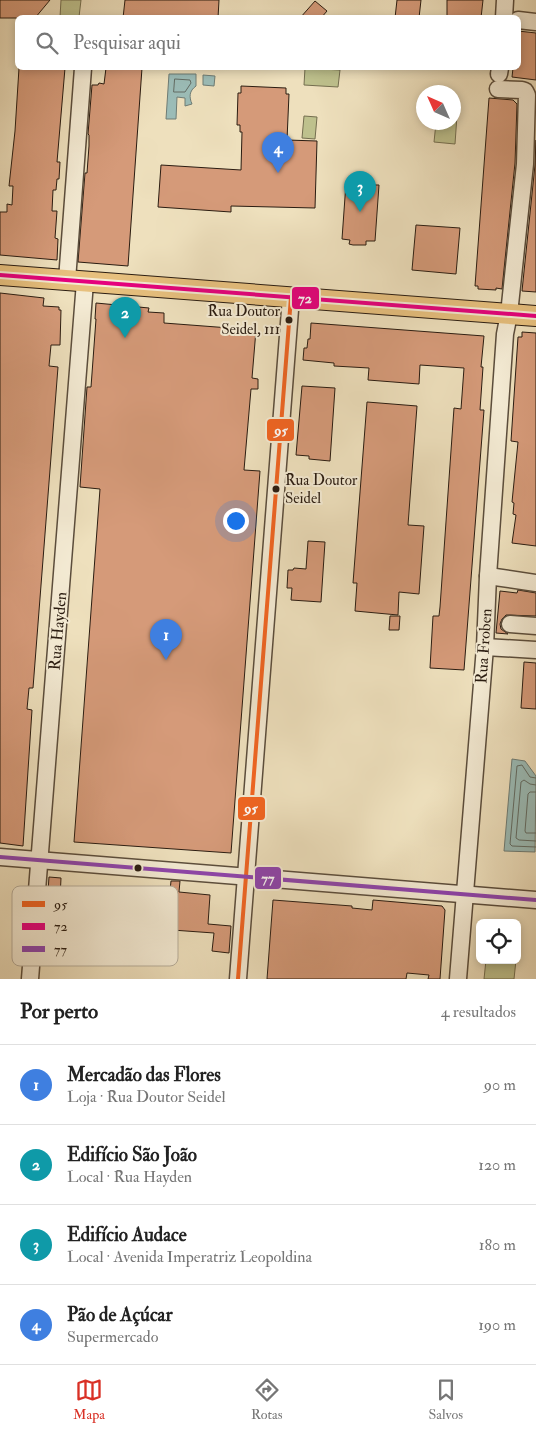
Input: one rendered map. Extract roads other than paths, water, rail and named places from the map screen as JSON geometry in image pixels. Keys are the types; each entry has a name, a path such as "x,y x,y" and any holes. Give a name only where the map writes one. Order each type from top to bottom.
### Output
{"main road":[{"path":"0,275 536,316"}],"street":[{"path":"504,15 505,0"},
{"path":"521,20 536,22"},
{"name":"Rua Hayden","path":"38,886 76,281 84,70"},
{"name":"Rua Froben","path":"458,979 485,647 488,576 505,334 509,314 526,164 527,96 525,91 499,77"},
{"path":"238,979 291,297"},
{"path":"488,576 536,582"},
{"path":"510,624 536,626"},
{"path":"485,647 536,650"},
{"path":"0,857 536,900"},
{"name":"Rua Hayden","path":"30,979 31,966"}],"water":[{"path":"169,74 196,74 196,86 190,94 192,104 185,106 185,98 177,97 176,119 166,119"},
{"path":"203,75 215,76 214,86 203,85"},
{"path":"512,759 525,761 536,776 535,852 504,851"}],"place":[{"name":"Pão de Açúcar","path":"278,173"},
{"name":"Edifício Audace","path":"360,212"},
{"name":"Rua Doutor Seidel, 111","path":"289,320"},
{"name":"Edifício São João","path":"125,338"},
{"name":"Rua Doutor Seidel","path":"276,489"},
{"name":"Mercadão das Flores","path":"166,660"}]}
